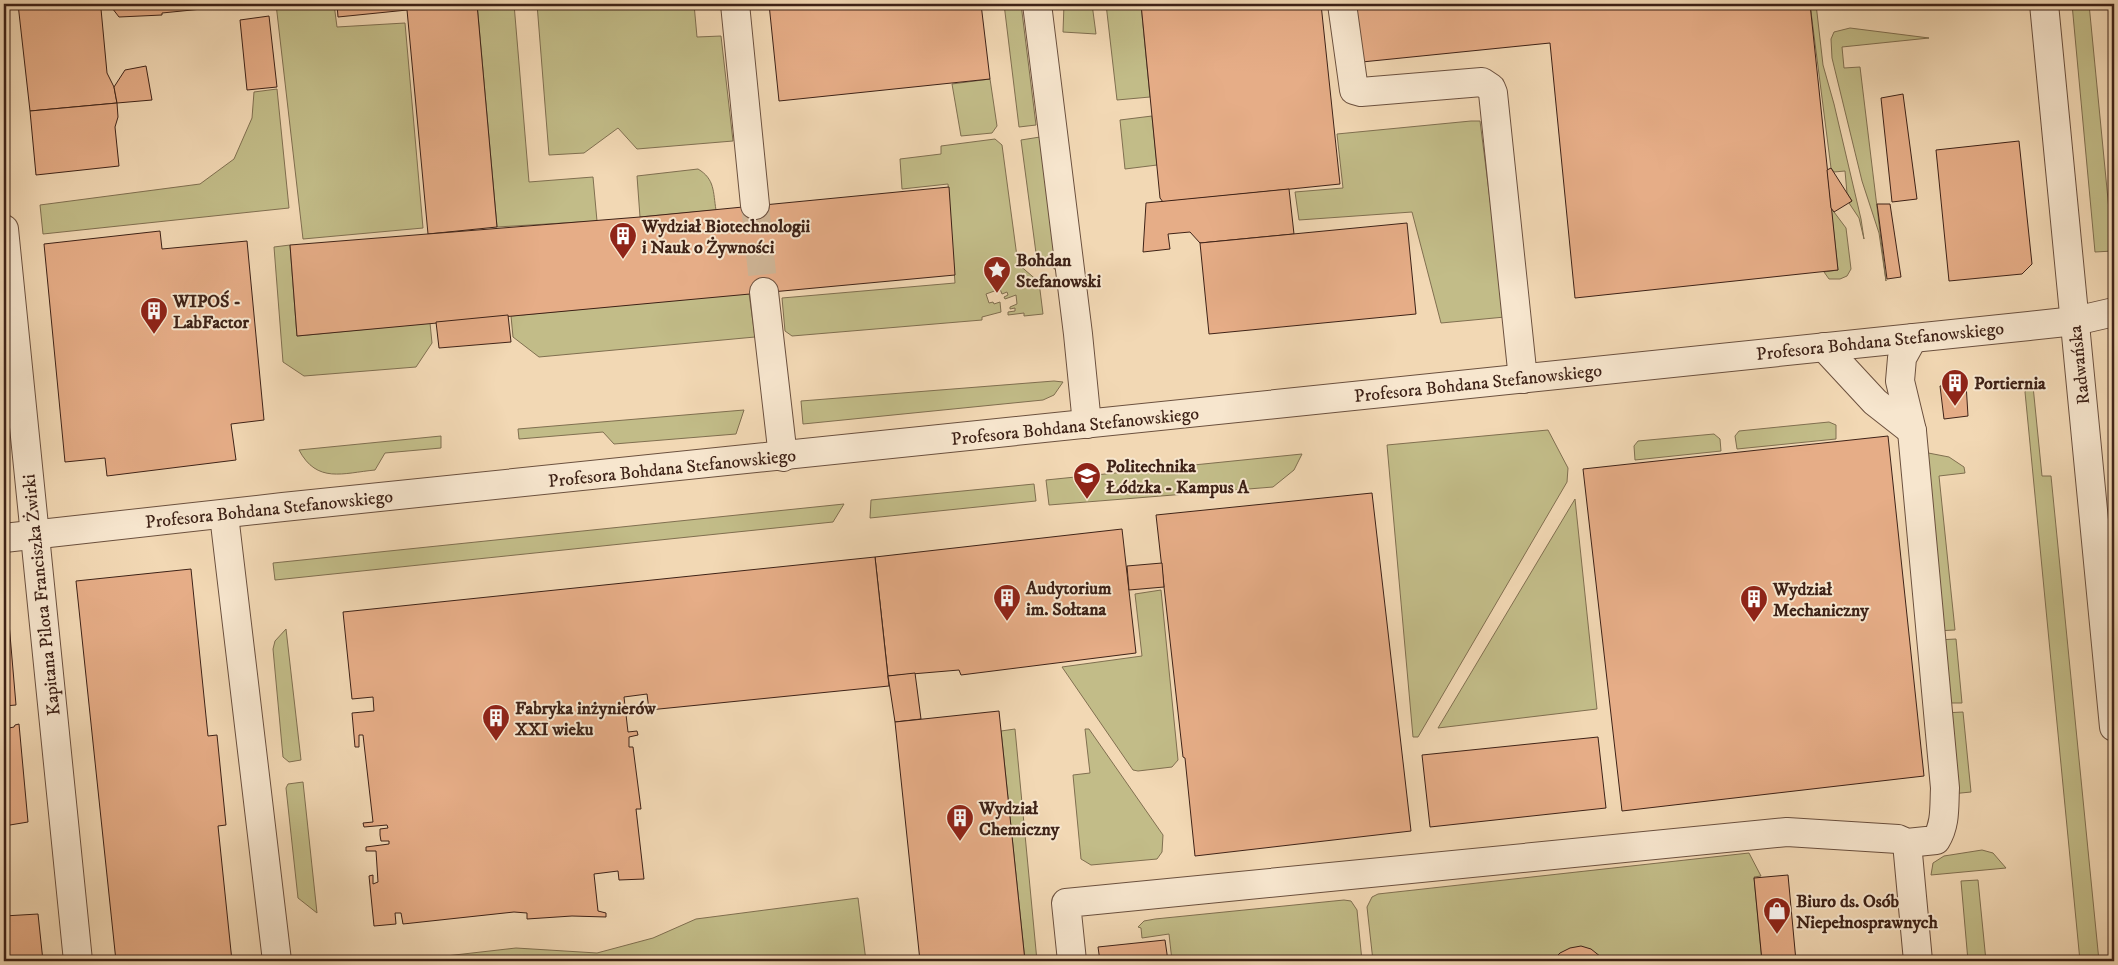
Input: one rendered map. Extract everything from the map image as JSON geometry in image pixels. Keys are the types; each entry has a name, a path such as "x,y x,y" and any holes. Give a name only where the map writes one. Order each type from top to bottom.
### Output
{"street":[{"path":"735,4 755,205"},
{"path":"1037,4 1078,334 1087,424"},
{"path":"1342,4 1354,90 1361,92 1482,82 1491,88 1524,379"},
{"name":"Radwańska","path":"2044,4 2114,727"},
{"name":"Kapitana Pilota Franciszka Żwirki","path":"4,229 78,961"},
{"path":"764,292 783,457"},
{"name":"Profesora Bohdana Stefanowskiego","path":"4,538 2075,321 2114,312"},
{"path":"1072,961 1066,903 1786,832 1898,839 1907,843 1936,840 1944,820 1945,788 1912,431 1900,381 1902,358 1913,338"},
{"path":"1824,347 1875,402 1912,431"},
{"path":"224,515 277,961"},
{"path":"1907,843 1918,961"}],"shaded area":[{"path":"276,4 334,4 337,27 405,23 423,228 303,239"},
{"path":"477,4 514,4 529,182 593,177 597,221 497,227"},
{"path":"537,4 601,4 604,7 608,4 694,4 697,37 721,36 733,141 637,149 618,128 584,153 549,155"},
{"path":"1004,4 1021,4 1036,125 1019,127"},
{"path":"1064,4 1092,4 1096,34 1063,32"},
{"path":"1106,4 1141,4 1150,97 1117,100"},
{"path":"1810,4 1816,4 1823,65 1834,104 1864,239 1859,218 1849,203 1852,201 1847,193 1845,171 1834,172 1831,168"},
{"path":"2072,4 2089,4 2113,251 2095,252"},
{"path":"1850,28 1929,38 1842,47 1844,68 1860,67 1886,281 1879,233 1862,181 1832,58 1831,39 1834,32"},
{"path":"990,79 997,126 992,133 961,136 952,84"},
{"path":"277,89 289,208 43,234 40,205 200,184 234,159 252,118 254,92"},
{"path":"1152,116 1157,165 1125,169 1120,120"},
{"path":"1480,121 1505,317 1441,323 1412,212 1299,220 1295,192 1343,188 1337,134"},
{"path":"1040,137 1057,271 1036,253 1021,140"},
{"path":"995,139 1002,145 1018,264 1039,282 1043,314 1024,316 1024,313 1008,315 1008,312 1015,311 1015,308 1010,309 1010,307 1017,304 1016,295 1005,299 1004,297 1008,295 1007,292 1002,294 1000,289 986,294 989,303 1000,302 1001,312 982,317 982,320 792,336 785,331 782,298 955,283 948,184 902,189 900,159 941,154 941,146"},
{"path":"698,169 708,177 716,210 640,217 637,176"},
{"path":"1831,208 1846,228 1851,269 1847,276 1840,279 1829,279 1824,272 1838,270"},
{"path":"290,245 297,336 430,323 432,343 416,367 304,376 283,362 274,247"},
{"path":"749,293 755,337 539,357 513,337 511,316"},
{"path":"1054,381 1063,382 1054,395 1043,400 803,424 801,401"},
{"path":"2029,382 2033,386 2042,476 2051,476 2099,961 2080,961 2025,392"},
{"path":"744,410 736,434 614,444 603,432 519,439 518,429"},
{"path":"1829,422 1836,425 1836,439 1737,449 1735,436 1739,431"},
{"path":"1548,430 1568,468 1567,482 1418,737 1413,737 1387,445"},
{"path":"1714,434 1720,439 1721,451 1635,460 1634,446 1638,441"},
{"path":"441,436 441,448 385,453 375,470 342,474 332,474 314,468 306,461 299,450"},
{"path":"1918,451 1949,457 1964,467 1965,473 1939,476 1955,630 1935,631"},
{"path":"1302,454 1294,470 1273,487 1049,505 1046,480"},
{"path":"1034,484 1036,501 870,518 871,500"},
{"path":"1575,499 1597,709 1438,728"},
{"path":"844,504 833,522 275,580 273,563"},
{"path":"1161,590 1178,760 1172,767 1138,771 1133,770 1062,667 1142,656 1135,594"},
{"path":"286,629 301,760 289,762 283,757 273,649 275,641"},
{"path":"1956,639 1962,703 1943,703 1936,640"},
{"path":"1963,712 1971,792 1951,794 1943,713"},
{"path":"1015,729 1037,961 1025,961 1001,731"},
{"path":"1085,729 1089,729 1163,835 1162,852 1157,859 1091,865 1081,859 1073,775 1090,773"},
{"path":"303,782 317,913 298,898 286,788 288,784"},
{"path":"1982,850 1993,853 2006,868 1931,875 1933,863 1944,856"},
{"path":"1749,853 1761,876 1754,877 1762,961 1373,961 1367,907 1372,897 1378,894"},
{"path":"1978,880 1986,961 1968,961 1961,881"},
{"path":"858,898 866,961 402,961 516,948 597,953 653,938 696,919"},
{"path":"1344,900 1351,901 1357,910 1362,961 1172,961 1169,934 1142,938 1141,928 1138,927 1144,921 1155,919"}],"building":[{"path":"18,4 105,4 101,9 107,73 114,87 117,103 30,111"},
{"path":"109,4 252,4 162,13 162,15 119,17"},
{"path":"337,4 477,4 497,227 428,234 407,10 338,17"},
{"path":"769,4 981,4 990,79 779,101"},
{"path":"1141,4 1321,4 1340,184 1163,202 1160,198"},
{"path":"1355,4 1810,4 1838,270 1575,298 1550,43 1362,62"},
{"path":"269,16 277,87 247,90 240,20"},
{"path":"146,66 152,100 117,103 114,87 125,70"},
{"path":"1903,94 1917,199 1892,202 1881,98"},
{"path":"117,103 118,117 115,127 119,166 36,175 30,111"},
{"path":"2019,141 2032,264 2022,274 1949,281 1936,150"},
{"path":"1831,168 1852,201 1834,212 1831,208 1827,170"},
{"name":"Wydział Biotechnologii i Nauk o Żywności","path":"949,187 955,275 297,336 290,245 640,217"},
{"path":"1289,189 1294,234 1200,243 1190,232 1168,234 1170,249 1143,252 1146,203"},
{"path":"1877,204 1890,204 1901,277 1887,279"},
{"path":"1407,223 1416,314 1209,334 1200,243"},
{"name":"WIPOŚ - LabFactor","path":"160,231 162,249 247,241 264,420 231,424 236,460 107,476 105,458 65,462 44,244"},
{"path":"508,315 511,342 439,348 436,322"},
{"name":"Portiernia","path":"1966,383 1968,416 1944,419 1940,386"},
{"name":"Wydział Mechaniczny","path":"1888,436 1924,776 1622,811 1583,469"},
{"path":"1372,493 1411,831 1195,856 1156,515"},
{"name":"Audytorium im. Sołtana","path":"1122,529 1136,653 961,675 959,670 888,676 875,557"},
{"name":"Fabryka inżynierów XXI wieku","path":"875,557 889,686 649,710 647,694 624,697 628,732 637,731 638,735 629,737 629,747 633,747 641,809 636,809 644,879 619,880 618,871 594,874 598,911 606,913 606,917 572,916 527,919 527,913 514,912 403,924 401,913 395,913 396,924 374,926 369,876 373,875 373,884 378,882 376,851 366,851 366,847 389,844 389,841 381,841 380,835 380,829 388,828 387,825 364,827 363,823 373,822 363,735 359,735 359,747 355,747 352,713 374,711 373,697 352,699 343,612"},
{"path":"1162,563 1164,587 1129,590 1127,566"},
{"path":"191,569 208,736 217,735 226,825 218,826 232,961 116,961 76,581"},
{"path":"4,588 6,588 16,705 4,706"},
{"path":"915,673 921,719 895,722 888,676"},
{"name":"Wydział Chemiczny","path":"999,711 1025,961 920,961 895,722"},
{"path":"19,724 28,822 4,826 4,729"},
{"path":"1598,737 1606,808 1430,827 1422,755"},
{"name":"Biuro ds. Osób Niepełnosprawnych","path":"1788,875 1796,961 1762,961 1754,878"},
{"path":"38,914 43,961 4,961 4,916"},
{"path":"1165,940 1168,961 1100,961 1098,947"},
{"path":"1581,946 1591,949 1606,961 1552,961 1560,953 1570,948"}],"tunnel":[{"path":"755,205 764,292"}],"place":[{"name":"Wydział Biotechnologii i Nauk o Żywności","path":"623,260"},
{"name":"Bohdan Stefanowski","path":"997,294"},
{"name":"WIPOŚ - LabFactor","path":"154,335"},
{"name":"Portiernia","path":"1955,407"},
{"name":"Politechnika Łódzka - Kampus A","path":"1087,500"},
{"name":"Audytorium im. Sołtana","path":"1007,622"},
{"name":"Wydział Mechaniczny","path":"1754,623"},
{"name":"Fabryka inżynierów XXI wieku","path":"496,742"},
{"name":"Wydział Chemiczny","path":"960,842"},
{"name":"Biuro ds. Osób Niepełnosprawnych","path":"1777,935"}]}
